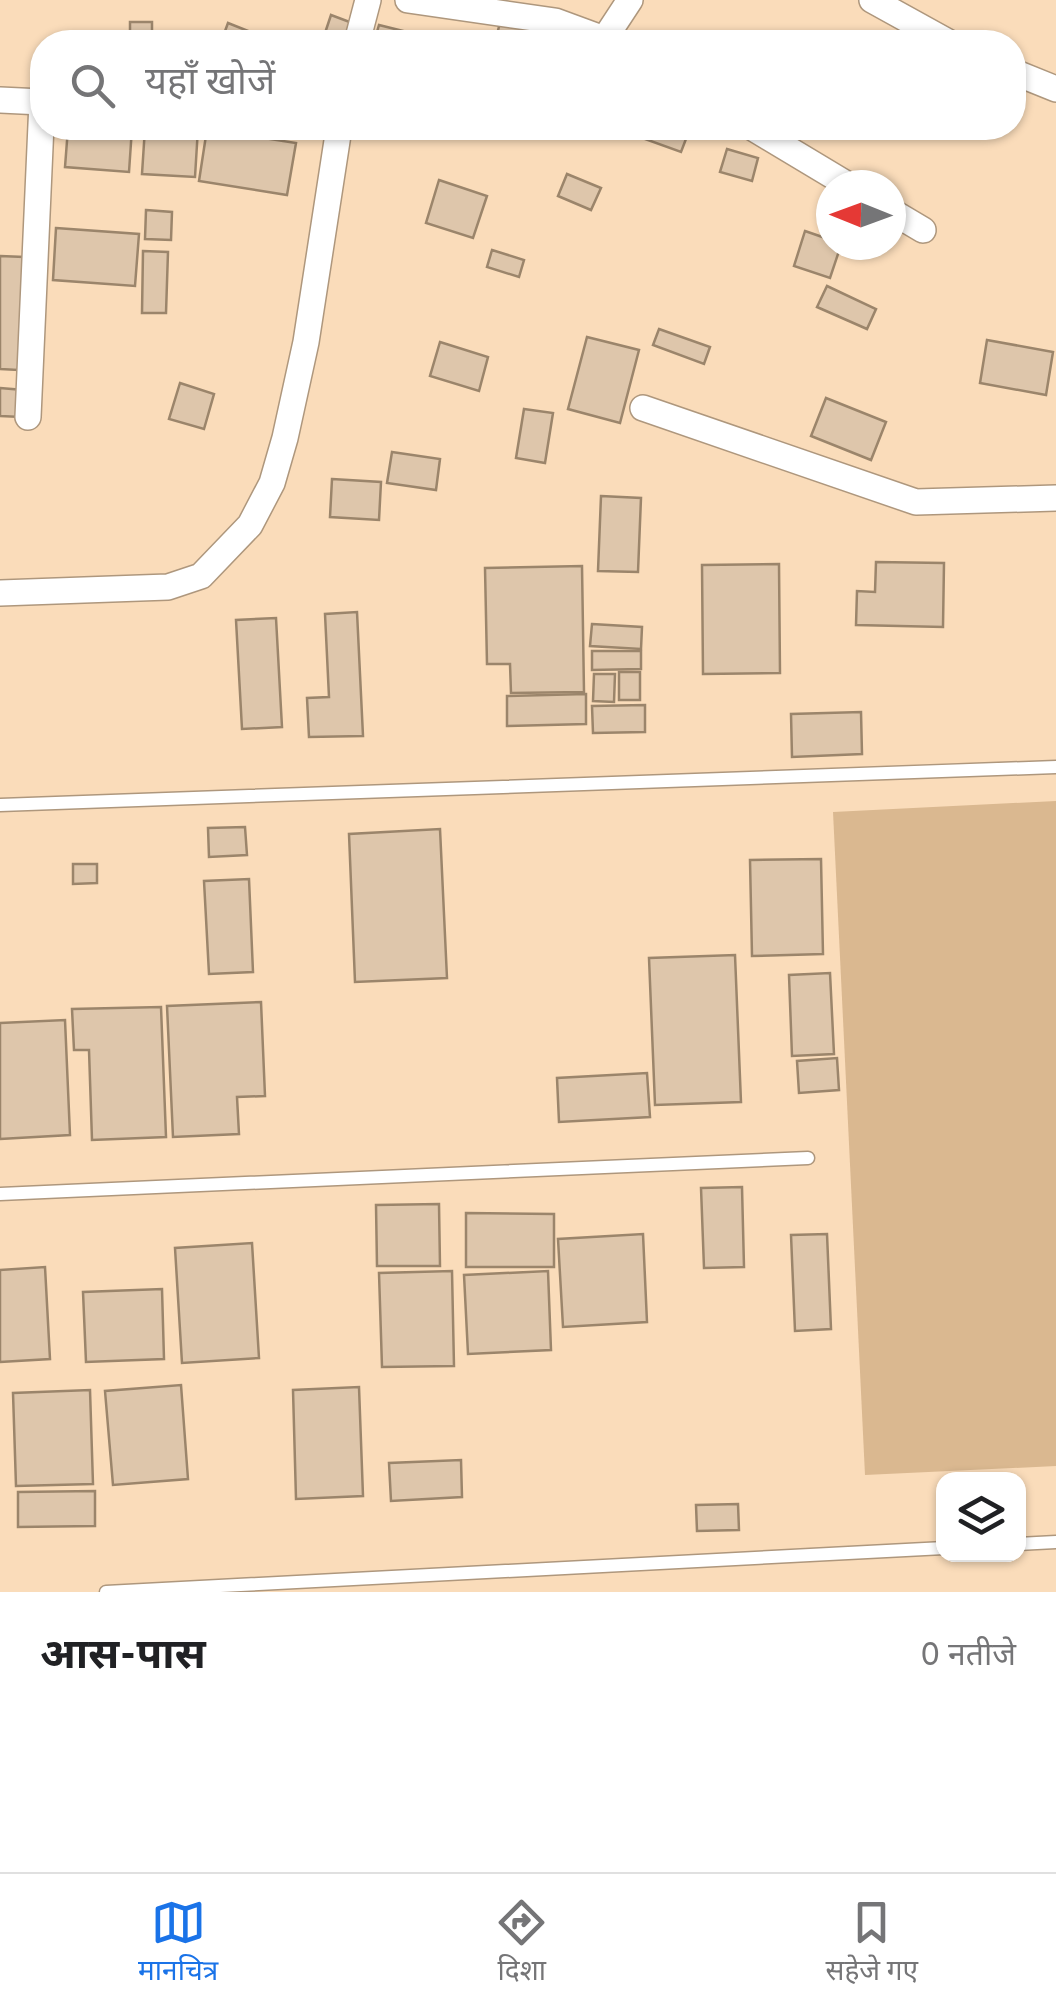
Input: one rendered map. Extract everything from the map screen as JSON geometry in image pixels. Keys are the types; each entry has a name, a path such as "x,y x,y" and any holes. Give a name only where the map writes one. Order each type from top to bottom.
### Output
{"street":[{"path":"360,30 368,0"},
{"path":"408,0 561,10 593,30"},
{"path":"614,30 630,0"},
{"path":"872,0 926,30"},
{"path":"1026,77 1056,89"},
{"path":"0,100 30,101"},
{"path":"28,417 40,140"},
{"path":"0,593 168,587 202,576 250,524 272,482 285,438 306,342 337,140"},
{"path":"773,140 823,170"},
{"path":"906,220 923,230"},
{"path":"643,408 916,502 1056,498"}],"lane":[{"path":"0,805 1056,766"},
{"path":"0,1194 808,1158"},
{"path":"1026,1544 1056,1542"},
{"path":"106,1592 936,1548"}],"shaded area":[{"path":"0,0 1056,0 1056,1592 0,1592"},
{"path":"1056,801 1056,1466 865,1475 833,812"}],"building":[{"path":"331,15 355,24 353,30 326,30"},
{"path":"502,15 531,22 529,30 498,30"},
{"path":"130,22 152,22 152,30 130,30"},
{"path":"228,23 246,30 225,30"},
{"path":"67,140 131,140 129,172 65,167"},
{"path":"144,140 197,140 195,177 142,174"},
{"path":"205,140 296,143 287,195 199,181"},
{"path":"648,140 686,140 681,152"},
{"path":"727,149 758,158 752,181 720,172"},
{"path":"567,174 601,188 591,210 558,196"},
{"path":"439,180 487,196 473,238 426,223"},
{"path":"146,210 172,212 171,240 145,239"},
{"path":"56,228 139,234 135,286 53,280"},
{"path":"805,231 816,235 816,260 836,260 830,278 794,266"},
{"path":"492,250 524,260 519,277 487,267"},
{"path":"143,251 168,252 166,313 142,313"},
{"path":"0,256 24,257 18,370 0,369"},
{"path":"827,286 876,309 867,329 817,307"},
{"path":"659,329 710,347 704,364 653,345"},
{"path":"587,337 639,350 620,423 568,409"},
{"path":"987,340 1053,352 1046,395 980,383"},
{"path":"440,342 488,357 479,391 430,376"},
{"path":"180,383 214,394 204,429 169,419"},
{"path":"0,388 23,390 21,417 0,416"},
{"path":"826,398 886,422 871,460 811,436"},
{"path":"524,409 553,413 545,463 516,458"},
{"path":"392,452 440,459 436,490 387,483"},
{"path":"332,479 381,482 379,520 330,517"},
{"path":"601,496 641,498 638,572 598,571"},
{"path":"876,562 944,563 943,627 856,625 857,591 875,592"},
{"path":"779,564 780,673 703,674 702,565"},
{"path":"582,566 584,692 511,693 510,664 487,664 485,568"},
{"path":"357,612 363,736 309,737 307,698 329,697 325,614"},
{"path":"276,618 282,727 242,729 236,620"},
{"path":"592,624 642,627 641,649 590,646"},
{"path":"592,651 641,651 641,669 592,670"},
{"path":"619,672 640,672 640,700 619,700"},
{"path":"594,674 615,674 614,702 593,701"},
{"path":"586,694 586,724 507,726 507,696"},
{"path":"645,705 645,732 593,733 592,706"},
{"path":"861,712 862,754 792,757 791,714"},
{"path":"245,827 247,855 209,857 208,828"},
{"path":"440,829 447,978 355,982 349,834"},
{"path":"821,859 823,954 752,956 750,860"},
{"path":"73,864 97,864 97,883 73,884"},
{"path":"249,879 253,972 209,974 204,881"},
{"path":"735,955 741,1102 655,1105 649,958"},
{"path":"830,973 834,1054 792,1056 789,975"},
{"path":"261,1002 265,1096 237,1097 239,1134 173,1137 167,1006"},
{"path":"161,1007 166,1137 92,1140 89,1050 74,1050 72,1009"},
{"path":"65,1020 70,1135 0,1139 0,1023"},
{"path":"837,1058 839,1090 799,1093 797,1061"},
{"path":"647,1073 650,1117 559,1122 557,1078"},
{"path":"742,1187 744,1267 704,1268 701,1188"},
{"path":"439,1204 440,1266 377,1266 376,1205"},
{"path":"466,1213 554,1214 554,1267 466,1267"},
{"path":"643,1234 647,1322 563,1327 558,1239"},
{"path":"827,1234 831,1329 795,1331 791,1235"},
{"path":"252,1243 259,1358 182,1363 175,1248"},
{"path":"45,1267 50,1359 0,1362 0,1270"},
{"path":"452,1271 454,1366 382,1367 379,1273"},
{"path":"548,1271 551,1350 468,1354 464,1275"},
{"path":"162,1289 164,1359 86,1362 83,1292"},
{"path":"181,1385 188,1479 113,1485 105,1391"},
{"path":"359,1387 363,1496 296,1499 293,1390"},
{"path":"90,1390 93,1484 16,1486 13,1393"},
{"path":"461,1460 462,1497 391,1501 389,1463"},
{"path":"95,1491 95,1526 18,1527 18,1492"},
{"path":"738,1504 739,1530 697,1531 696,1505"}]}
